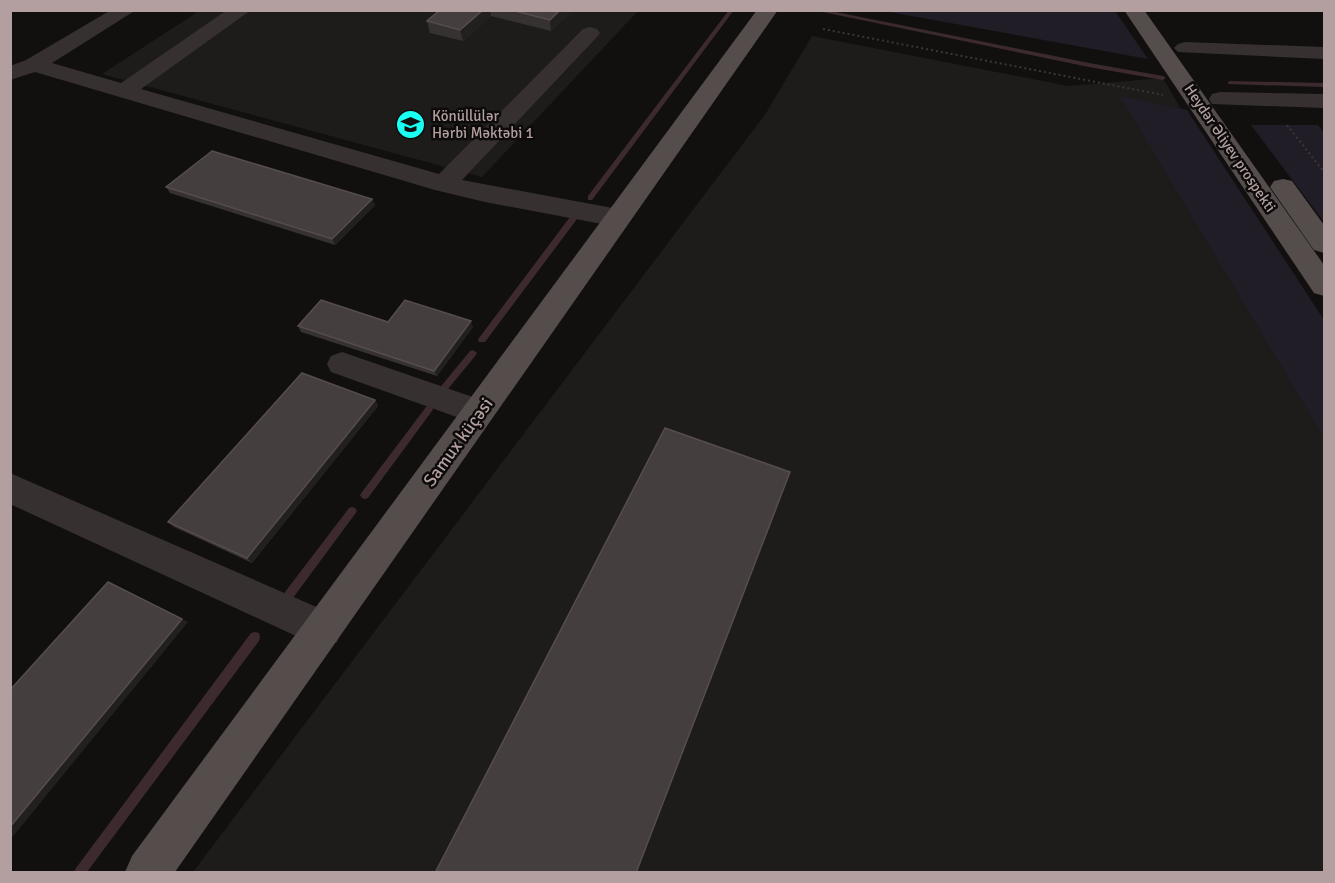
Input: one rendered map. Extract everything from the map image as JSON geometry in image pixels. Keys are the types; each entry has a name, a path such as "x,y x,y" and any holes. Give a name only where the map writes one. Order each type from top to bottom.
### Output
{"main road":[{"name":"Samux küçəsi","path":"148,873 768,10"},
{"name":"Heydər Əliyev prospekti","path":"1134,10 1265,161 1324,244"},
{"name":"Heydər Əliyev prospekti","path":"1156,10 1185,48 1324,286"}],"lane":[{"path":"10,74 34,65 126,10"},
{"path":"123,92 241,10"},
{"path":"444,184 590,33"},
{"path":"1185,48 1324,53"},
{"path":"34,65 444,184 485,194 618,218"},
{"path":"1217,105 1324,101"},
{"path":"1217,105 1324,120"},
{"path":"342,364 479,412"},
{"path":"10,488 323,629"}],"path":[{"path":"823,29 1217,105"},
{"path":"1287,125 1324,172"}],"shaded area":[{"name":"Könüllülər Hərbi Məktəbi 1","path":"199,11 638,11 482,177 102,74"},
{"path":"884,11 1115,11 1148,59"},
{"path":"812,36 1068,86 1163,78 1324,357 1324,872 193,872 766,113"},
{"path":"1120,96 1187,110 1324,320 1324,437"},
{"path":"1251,125 1318,125 1324,133 1324,222"}],"building":[{"path":"440,10 483,10 460,30 427,21"},
{"path":"511,10 560,10 550,20"},
{"path":"212,151 372,199 332,239 166,187"},
{"path":"321,300 388,322 405,300 471,321 434,371 298,326"},
{"path":"302,373 375,400 247,558 168,522"},
{"path":"665,428 790,472 636,873 435,873"},
{"path":"108,582 182,619 10,827 10,690"}],"waterway":[{"path":"590,198 732,10"},
{"path":"815,10 1163,78"},
{"path":"1230,83 1324,85"},
{"path":"482,340 573,219"},
{"path":"445,387 473,353"},
{"path":"365,495 429,409"},
{"path":"289,595 352,511"},
{"path":"80,872 255,637"}],"place":[{"name":"Könüllülər Hərbi Məktəbi 1","path":"411,125"}]}
